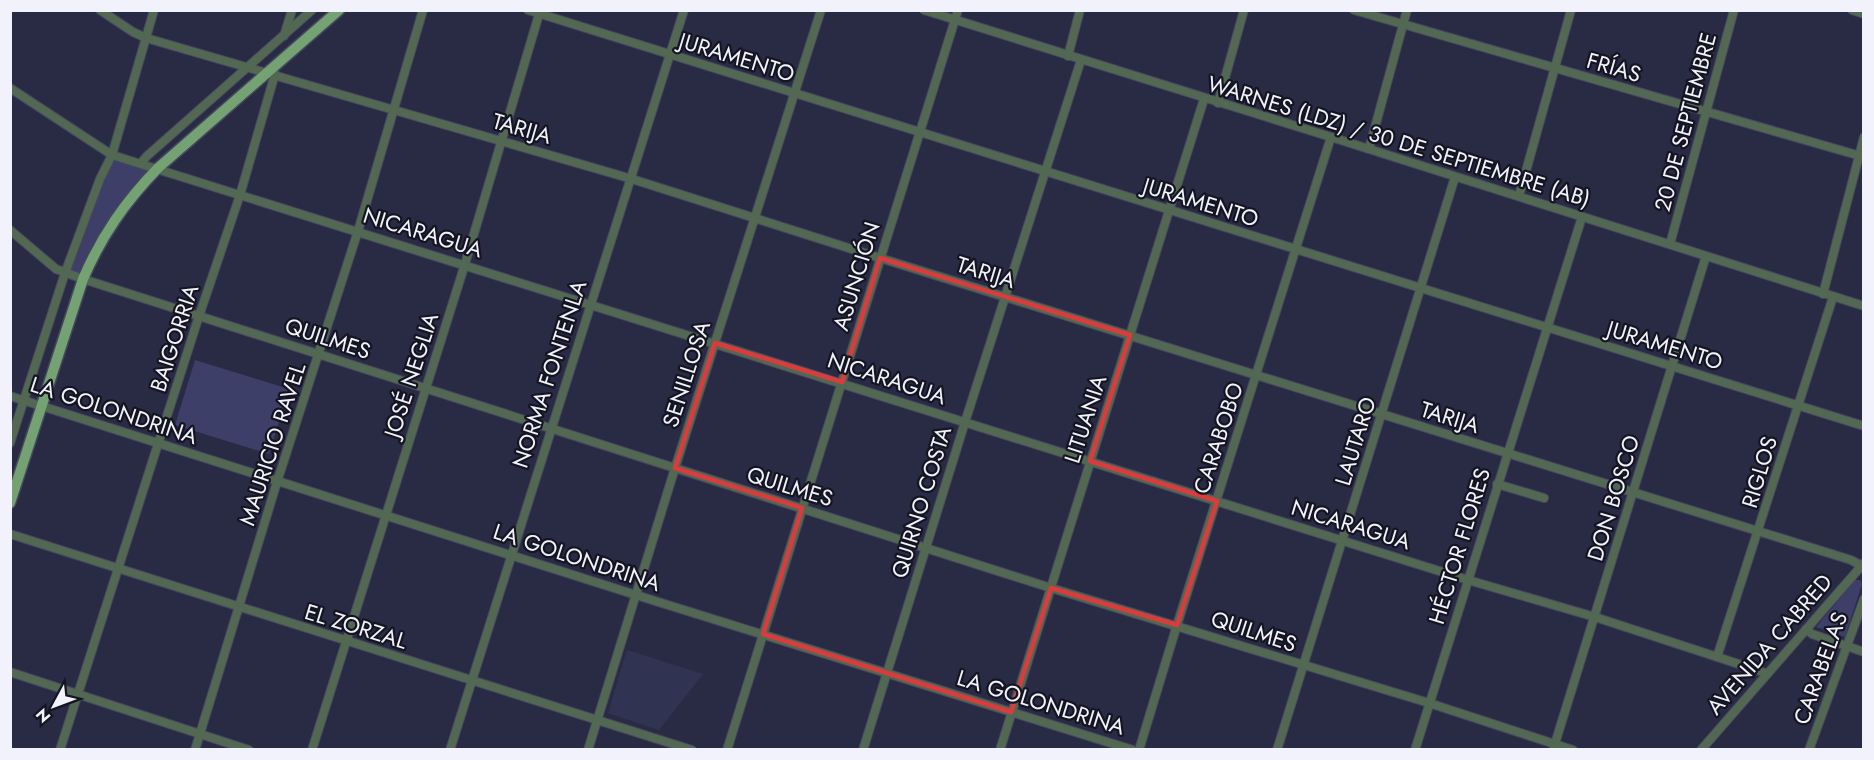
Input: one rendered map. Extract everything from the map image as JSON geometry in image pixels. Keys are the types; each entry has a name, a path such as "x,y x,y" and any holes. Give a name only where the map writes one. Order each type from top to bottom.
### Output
{"main road":[{"path":"10,503 83,279 91,260 118,214 158,168 271,73 339,10"}],"street":[{"name":"TARIJA","path":"100,10 146,38 632,179 1863,565"},
{"path":"10,443 65,273 100,178 112,155 154,10"},
{"path":"284,36 292,10"},
{"path":"141,163 312,10"},
{"name":"MAURICIO RAVEL","path":"195,750 277,482 358,231 423,10"},
{"name":"JURAMENTO","path":"528,10 1863,426"},
{"name":"NORMA FONTENLA","path":"450,750 684,10"},
{"name":"SENILLOSA","path":"588,750 821,10"},
{"name":"WARNES (LDZ) / 30 DE SEPTIEMBRE (AB)","path":"924,10 1863,306"},
{"name":"ASUNCIÓN","path":"727,750 958,10"},
{"path":"1068,56 1080,10"},
{"path":"1218,103 1244,10"},
{"name":"FRÍAS","path":"1354,10 1861,156"},
{"path":"1369,149 1407,10"},
{"path":"1519,196 1571,10"},
{"name":"20 DE SEPTIEMBRE","path":"1670,244 1734,10"},
{"path":"1852,10 1863,14"},
{"name":"JOSÉ NEGLIA","path":"312,750 465,264 540,12"},
{"name":"QUIRNO COSTA","path":"863,750 1081,60"},
{"name":"BAIGORRIA","path":"60,750 240,195 271,73"},
{"name":"NICARAGUA","path":"10,88 112,155 591,303 1468,580 1594,617 1767,674"},
{"name":"LITUANIA","path":"1000,750 1204,99"},
{"name":"CARABOBO","path":"1139,750 1331,137"},
{"path":"1822,294 1861,156 1863,137"},
{"name":"LAUTARO","path":"1277,750 1455,177"},
{"name":"HÉCTOR FLORES","path":"1415,750 1582,217"},
{"name":"QUILMES","path":"10,230 49,264 83,279 1051,588 1429,703 1554,747 1573,750"},
{"name":"DON BOSCO","path":"1554,747 1706,256"},
{"name":"RIGLOS","path":"1717,657 1833,297"},
{"name":"LA GOLONDRINA","path":"10,396 277,482 1134,750"},
{"path":"1497,484 1544,498"},
{"name":"EL ZORZAL","path":"10,534 692,750"},
{"name":"AVENIDA CABRED","path":"1701,750 1863,565"},
{"name":"CARABELAS","path":"1809,750 1863,599"},
{"path":"1806,630 1863,652"},
{"path":"10,672 249,750"}],"highlighted area":[{"path":"880,258 1130,335 1090,461 1217,501 1177,625 1051,588 1011,712 763,634 802,508 675,468 715,343 842,382"}],"shaded area":[{"path":"114,160 148,169 108,225 80,275 68,271 110,162"},
{"path":"195,360 289,389 269,454 175,425"},
{"path":"1855,580 1860,580 1862,584 1845,637 1816,627"},
{"path":"627,650 703,674 659,730 608,713"}]}
